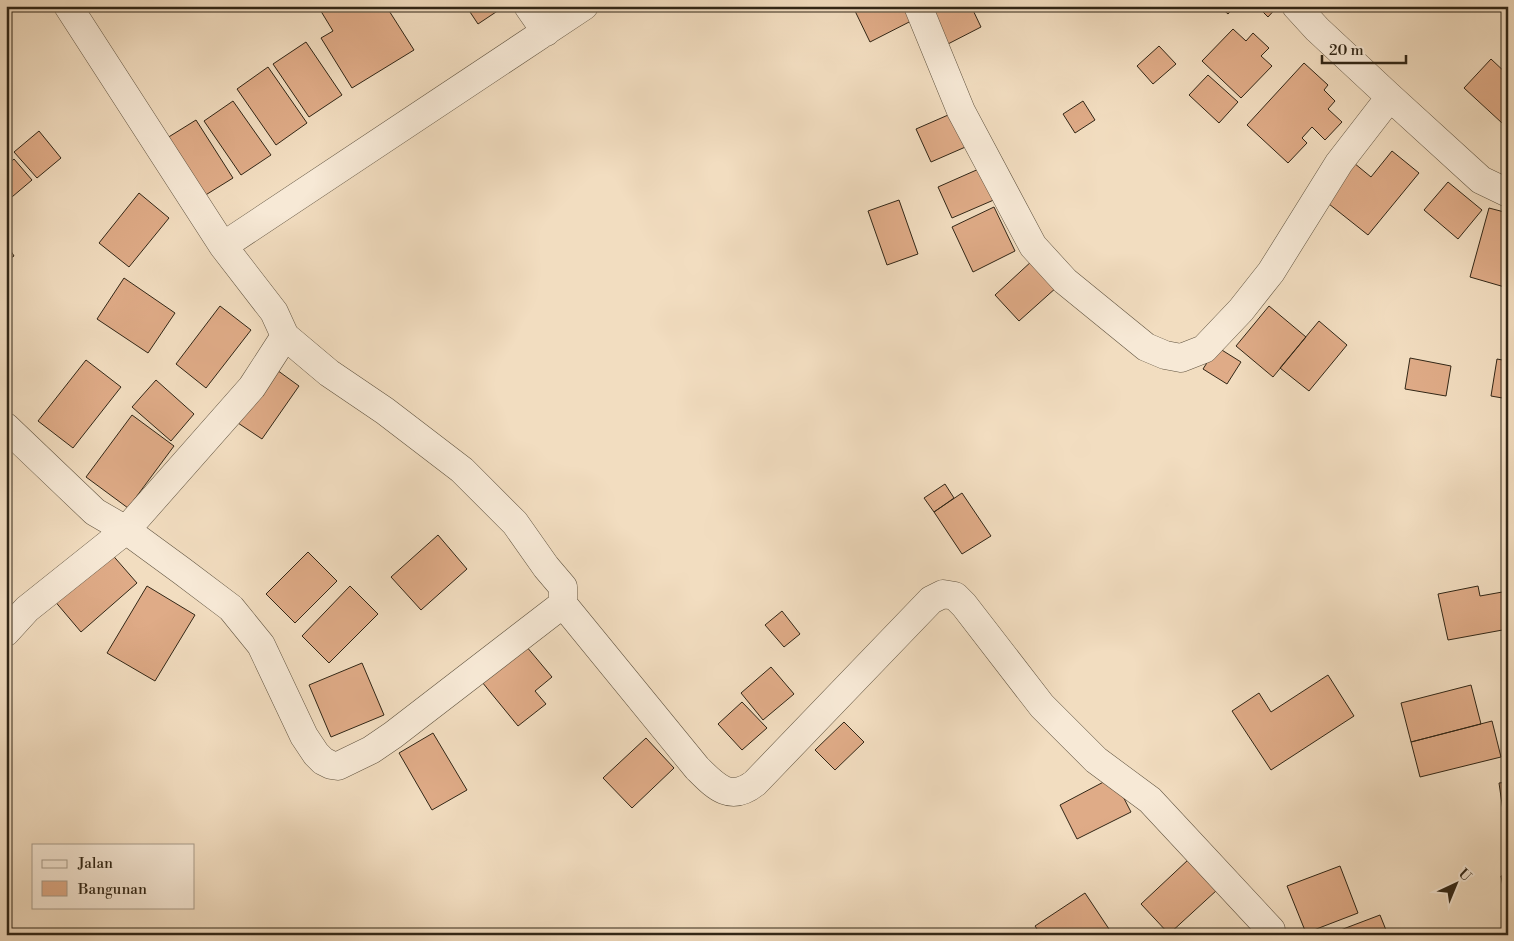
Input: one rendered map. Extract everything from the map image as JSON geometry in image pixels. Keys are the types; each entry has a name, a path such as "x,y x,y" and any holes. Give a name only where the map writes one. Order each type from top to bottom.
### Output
{"street":[{"path":"68,6 223,246 274,312 285,336 329,373 385,411 462,470 515,523 563,587 563,604 697,768 712,783 724,791 736,792 747,790 931,600 943,594 955,596 1042,706 1096,760 1150,800 1270,933"},
{"path":"528,6 546,32"},
{"path":"223,246 584,6"},
{"path":"918,6 961,111 1033,246 1065,281 1146,347 1165,355 1181,358 1204,349 1241,310 1271,272 1338,163 1390,98"},
{"path":"1296,6 1390,98 1481,180 1508,193"},
{"path":"6,632 27,609 126,530 252,387 285,336"},
{"path":"6,427 95,512 126,530 230,608 261,645 308,742 323,761 331,765 338,766 370,750 393,735 563,604"}],"building":[{"path":"322,6 386,6 414,50 352,88 321,38 333,31 319,8"},
{"path":"466,6 505,6 478,24"},
{"path":"865,6 911,6 917,18 870,42 855,11"},
{"path":"940,6 971,6 981,27 946,45 929,12"},
{"path":"1219,6 1235,6 1228,14"},
{"path":"1257,6 1278,6 1268,17"},
{"path":"1233,29 1246,41 1253,33 1269,48 1261,56 1272,66 1241,98 1202,61"},
{"path":"306,42 342,95 309,117 273,64"},
{"path":"1159,46 1176,64 1153,84 1137,66"},
{"path":"1491,59 1508,75 1508,117 1502,123 1464,88"},
{"path":"1304,63 1328,85 1324,90 1335,101 1328,109 1342,122 1325,140 1312,127 1302,138 1307,143 1288,163 1247,125"},
{"path":"268,67 307,123 276,145 237,89"},
{"path":"1208,75 1238,102 1219,123 1189,95"},
{"path":"233,101 271,155 241,175 204,121"},
{"path":"1083,101 1095,120 1075,133 1063,114"},
{"path":"955,112 970,145 931,162 916,129"},
{"path":"196,120 233,178 204,196 167,138"},
{"path":"39,131 61,158 37,178 14,152"},
{"path":"1392,151 1419,173 1368,235 1324,200 1354,163 1371,177"},
{"path":"14,159 32,180 6,202 6,166"},
{"path":"981,168 996,199 952,218 938,187"},
{"path":"1448,182 1482,210 1458,239 1424,210"},
{"path":"139,193 169,218 129,267 99,243"},
{"path":"899,200 918,254 887,265 868,211"},
{"path":"994,207 1015,251 973,272 952,227"},
{"path":"1489,208 1508,213 1508,288 1470,277"},
{"path":"6,243 14,256 6,261"},
{"path":"1033,260 1057,287 1019,321 995,295"},
{"path":"124,278 175,313 148,353 97,319"},
{"path":"220,306 251,330 206,388 176,364"},
{"path":"1269,306 1306,337 1273,377 1236,346"},
{"path":"1319,321 1347,345 1309,391 1280,368"},
{"path":"1217,347 1241,362 1227,384 1203,369"},
{"path":"1410,358 1451,366 1446,396 1405,389"},
{"path":"1497,359 1508,361 1508,399 1491,396"},
{"path":"86,360 121,387 73,448 38,421"},
{"path":"270,365 299,386 262,439 232,419"},
{"path":"156,380 194,414 171,441 132,407"},
{"path":"132,415 174,446 128,508 86,477"},
{"path":"945,484 954,498 934,512 924,498"},
{"path":"962,493 991,536 962,554 934,512"},
{"path":"438,535 467,569 421,610 391,577"},
{"path":"109,551 137,583 81,632 53,599"},
{"path":"308,552 337,581 295,623 266,594"},
{"path":"147,586 195,615 155,681 107,653"},
{"path":"350,586 378,614 329,663 302,636"},
{"path":"1478,586 1480,596 1508,591 1508,629 1448,640 1438,594"},
{"path":"782,611 800,634 784,647 765,625"},
{"path":"526,646 552,677 535,691 546,704 518,726 482,682"},
{"path":"362,663 384,715 331,737 309,685"},
{"path":"771,667 794,694 763,720 741,693"},
{"path":"1328,675 1354,716 1271,770 1232,711 1259,693 1271,712"},
{"path":"1471,685 1481,724 1411,742 1401,703"},
{"path":"742,702 767,728 742,750 718,724"},
{"path":"1492,721 1501,757 1420,777 1411,742"},
{"path":"844,722 864,742 835,770 815,750"},
{"path":"433,733 467,790 432,810 399,753"},
{"path":"646,738 674,768 632,808 603,778"},
{"path":"1113,777 1131,812 1077,839 1060,805"},
{"path":"1508,782 1508,839 1507,839 1499,783"},
{"path":"1189,859 1217,890 1169,934 1141,904"},
{"path":"1340,866 1358,913 1306,933 1287,886"},
{"path":"1508,875 1508,909 1507,909 1501,876"},
{"path":"1085,893 1113,935 1041,935 1035,926"},
{"path":"1380,915 1388,935 1330,934"}]}
